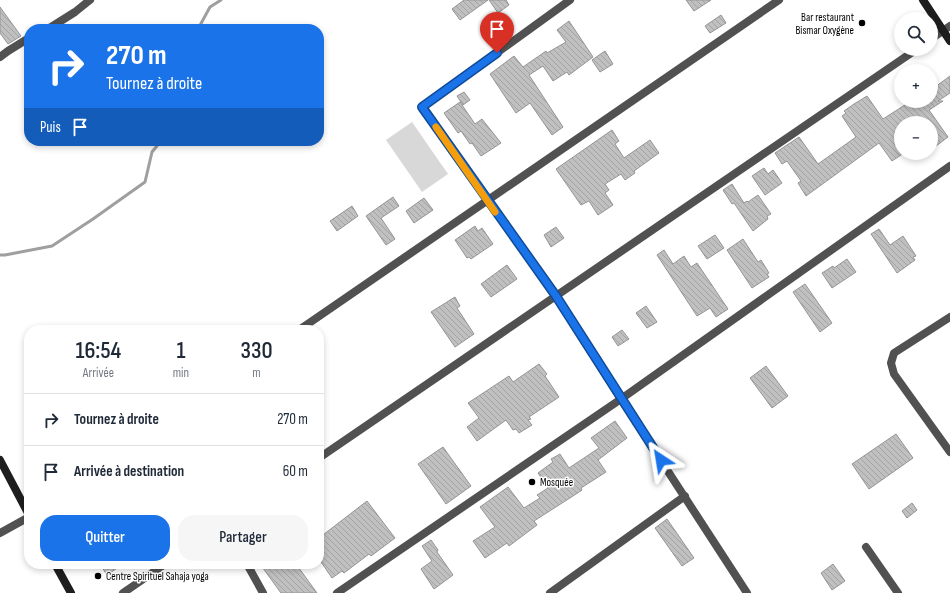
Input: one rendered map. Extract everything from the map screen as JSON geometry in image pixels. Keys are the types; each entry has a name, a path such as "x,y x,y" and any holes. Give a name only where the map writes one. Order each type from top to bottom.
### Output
{"street":[{"path":"56,24 90,0"},
{"path":"570,0 422,107 556,296 747,593"},
{"path":"306,325 779,0"},
{"path":"922,0 947,29 950,41"},
{"path":"938,35 947,29"},
{"path":"0,57 24,41"},
{"path":"324,455 907,56"},
{"path":"337,593 621,399 950,166"},
{"path":"950,317 894,353 891,363 894,374 950,452"},
{"path":"0,460 24,506"},
{"path":"550,593 685,496"},
{"path":"0,532 24,519"},
{"path":"866,547 898,593"},
{"path":"58,569 71,593"},
{"path":"123,593 158,569"},
{"path":"250,569 263,593"}],"shaded area":[{"path":"412,122 448,174 422,192 386,140"}],"building":[{"path":"464,0 488,0 460,20 452,9"},
{"path":"489,0 506,0 509,5 498,13"},
{"path":"686,0 711,0 694,11"},
{"path":"0,7 21,36 8,44 0,33"},
{"path":"721,15 726,23 710,33 705,26"},
{"path":"569,21 593,57 569,75 567,72 553,81 543,66 529,75 563,127 552,135 530,103 516,113 490,74 514,56 523,67 546,51 547,53 566,42 557,30"},
{"path":"605,51 613,64 600,72 592,60"},
{"path":"950,76 950,93 938,101 938,85"},
{"path":"464,92 470,100 463,105 457,96"},
{"path":"867,96 883,119 900,108 932,108 929,110 933,116 894,116 894,160 892,161 879,143 806,196 798,183 801,181 787,161 782,164 775,153 799,137 818,164 856,137 842,116 846,113 844,111"},
{"path":"460,102 475,124 482,119 501,143 481,156 461,131 458,133 444,113"},
{"path":"938,123 948,137 938,144"},
{"path":"612,130 619,141 615,144 624,158 650,140 659,153 634,171 635,173 625,180 621,174 605,184 609,190 605,193 613,205 598,215 589,201 581,205 556,169"},
{"path":"764,168 768,174 773,170 782,183 765,195 752,176"},
{"path":"732,184 744,203 758,195 771,214 767,216 768,219 753,231 734,203 732,204 723,190"},
{"path":"393,197 399,206 381,218 395,239 386,245 366,216"},
{"path":"424,198 433,210 414,223 406,211"},
{"path":"352,206 358,216 337,231 330,221"},
{"path":"475,226 478,231 482,228 493,244 471,259 469,257 467,258 455,240"},
{"path":"556,227 564,238 551,247 544,235"},
{"path":"879,229 890,245 903,236 916,256 913,257 915,260 897,273 871,234"},
{"path":"715,235 724,248 707,259 698,246"},
{"path":"743,239 758,262 761,260 769,273 767,274 769,277 752,288 727,250"},
{"path":"664,250 673,264 684,256 691,267 697,263 728,309 716,317 710,308 697,316 657,255"},
{"path":"847,259 856,272 832,288 822,273 833,266 834,268"},
{"path":"507,265 517,279 491,297 481,284"},
{"path":"805,284 832,323 820,332 793,292"},
{"path":"455,297 460,306 457,308 474,334 455,347 431,312"},
{"path":"646,306 657,322 647,328 636,313"},
{"path":"622,330 629,339 618,346 612,337"},
{"path":"539,364 547,374 545,376 559,397 529,417 531,419 528,420 532,425 519,433 516,429 513,430 506,420 477,441 467,427 479,418 468,403 509,376 513,382"},
{"path":"766,366 788,396 772,408 750,378"},
{"path":"615,421 627,438 598,460 606,472 581,488 582,490 534,521 537,525 509,546 507,543 485,558 473,541 495,527 480,507 508,487 524,508 540,498 537,495 548,488 538,473 553,462 551,459 560,454 569,468 599,448 591,438"},
{"path":"896,434 913,458 869,489 852,464"},
{"path":"443,447 471,486 446,504 418,464"},
{"path":"367,501 395,538 371,556 369,554 344,573 342,571 332,578 324,566 324,534"},
{"path":"912,503 917,510 907,518 902,511"},
{"path":"667,519 694,558 682,566 655,528"},
{"path":"431,540 438,550 437,552 453,575 434,589 421,569 432,561 422,546"},
{"path":"833,564 845,581 832,590 821,573"},
{"path":"103,569 116,569 107,575"},
{"path":"264,569 300,569 317,593 281,593"}],"waterway":[{"path":"201,24 210,7 221,0"},
{"path":"0,255 52,246 93,219 145,182 152,152 157,146"}],"slow traffic":[{"path":"436,127 495,212"}],"place":[{"name":"Bar restaurant Bismar Oxygène","path":"862,23"},
{"name":"Mosquée","path":"532,482"},
{"name":"Centre Spirituel Sahaja yoga","path":"98,576"}],"route":[{"path":"497,53 422,107 556,296 661,460"}]}
